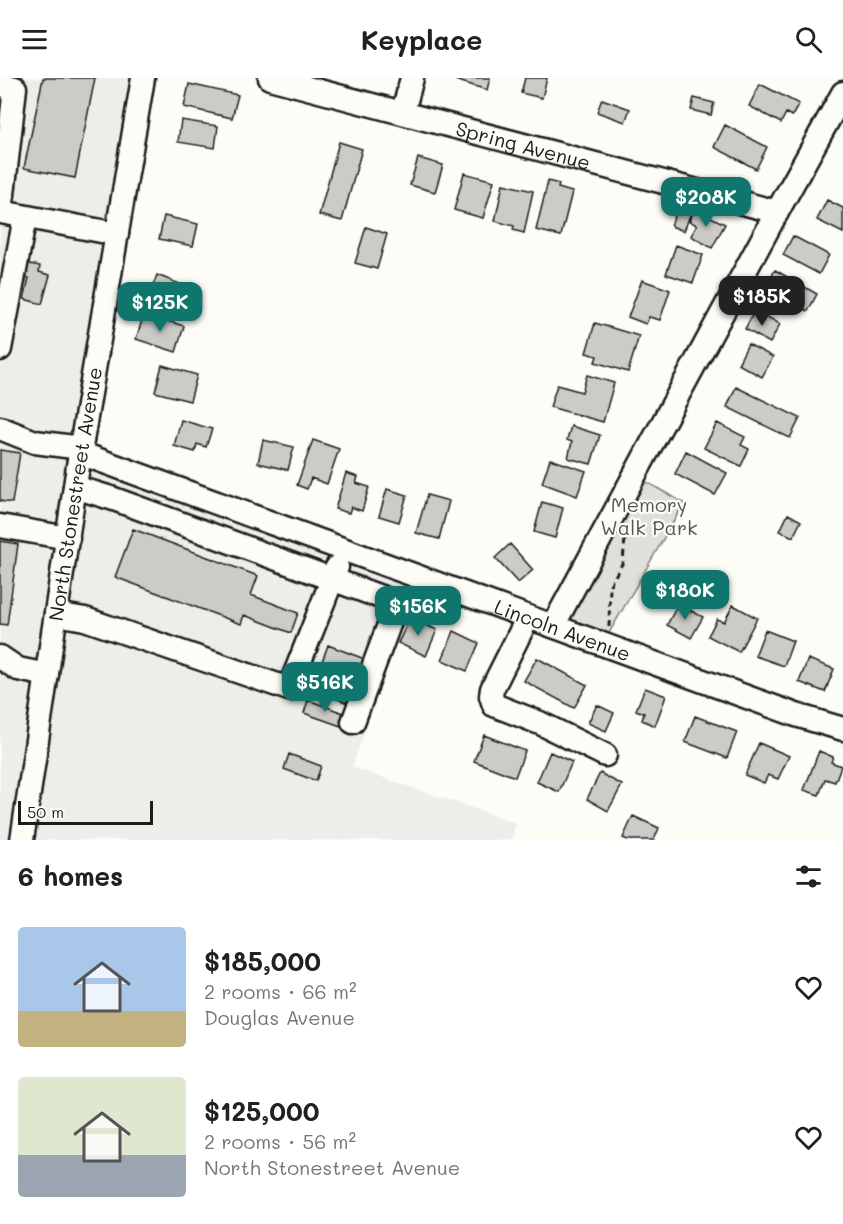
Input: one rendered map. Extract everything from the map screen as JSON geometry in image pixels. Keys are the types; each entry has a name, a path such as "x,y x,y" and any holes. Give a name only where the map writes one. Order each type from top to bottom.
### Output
{"street":[{"name":"North Stonestreet Avenue","path":"22,840 75,487 143,78"},
{"name":"Spring Avenue","path":"270,78 777,212"},
{"path":"403,112 412,78"},
{"path":"0,85 15,88 2,212 117,234"},
{"path":"553,626 843,93"},
{"path":"0,349 10,244 25,217"},
{"name":"Lincoln Avenue","path":"0,428 35,442 81,451 796,716 843,729"},
{"path":"75,487 114,499 397,603 353,723"},
{"path":"0,526 68,537"},
{"path":"56,614 85,619 289,689 344,549"},
{"path":"528,617 492,689 491,696 494,705 540,723 605,755"},
{"path":"0,657 18,669 47,675"}],"path":[{"path":"608,632 610,585 623,562 626,530"}],"shaded area":[{"path":"0,78 143,78 81,453 419,577 352,767 516,823 511,840 0,840"}],"green space":[{"name":"Memory Walk Park","path":"641,479 684,503 609,633 567,618"}],"building":[{"path":"43,78 95,78 75,178 24,168"},
{"path":"456,78 490,78 487,90 455,80"},
{"path":"525,78 547,78 542,98 521,93"},
{"path":"189,84 238,95 232,118 184,107"},
{"path":"760,84 799,104 792,116 786,113 781,123 749,106"},
{"path":"694,98 714,103 711,115 691,110"},
{"path":"602,99 630,109 625,122 597,112"},
{"path":"181,120 218,126 215,148 178,142"},
{"path":"725,125 767,147 756,169 714,147"},
{"path":"339,142 362,149 342,221 319,215"},
{"path":"418,158 443,165 435,192 410,185"},
{"path":"464,173 494,181 483,218 454,210"},
{"path":"548,181 559,184 558,188 572,192 561,236 536,230"},
{"path":"503,184 533,191 524,233 513,230 514,226 495,221"},
{"path":"827,200 843,208 843,233 817,220"},
{"path":"678,205 692,210 684,231 671,226"},
{"path":"695,209 725,224 712,248 691,236 697,225 689,221"},
{"path":"164,216 198,224 193,246 159,239"},
{"path":"366,227 387,234 377,269 355,263"},
{"path":"793,236 829,255 819,274 783,255"},
{"path":"676,245 703,255 693,283 666,274"},
{"path":"25,263 40,266 39,272 50,275 42,304 24,299 29,278 22,276"},
{"path":"775,270 817,294 808,311 798,306 794,313 778,304 780,301 763,292"},
{"path":"157,275 192,289 184,309 149,296"},
{"path":"642,280 670,290 660,320 649,317 646,324 628,317"},
{"path":"755,310 780,324 770,343 745,329"},
{"path":"144,314 184,326 176,352 136,339"},
{"path":"595,323 639,336 628,372 595,362 597,356 586,353"},
{"path":"748,344 773,357 762,377 738,364"},
{"path":"162,365 197,375 190,401 155,392"},
{"path":"587,375 614,383 603,422 550,407 557,385 582,392"},
{"path":"736,387 800,418 790,438 727,407"},
{"path":"181,420 212,429 206,447 197,444 195,452 174,446"},
{"path":"717,423 745,437 741,445 749,449 741,466 704,448"},
{"path":"571,426 600,435 591,464 568,458 572,442 567,440"},
{"path":"263,440 294,447 288,470 258,463"},
{"path":"313,440 339,449 327,484 311,478 307,489 297,485"},
{"path":"0,450 20,453 12,503 0,501"},
{"path":"686,451 727,473 715,495 675,474"},
{"path":"550,459 586,471 577,496 542,483"},
{"path":"346,473 358,477 356,483 369,487 362,511 351,507 349,513 335,509"},
{"path":"387,489 407,495 399,522 379,516"},
{"path":"427,495 449,501 439,539 416,533"},
{"path":"542,502 563,508 555,538 534,532"},
{"path":"788,514 801,521 793,537 780,531"},
{"path":"133,529 258,576 251,595 298,613 291,633 244,615 241,624 115,577"},
{"path":"0,541 18,544 7,625 0,624"},
{"path":"510,544 533,570 518,583 495,558"},
{"path":"678,604 703,617 691,638 667,625"},
{"path":"733,605 757,618 739,652 708,636 717,619 724,622"},
{"path":"410,618 437,630 426,656 398,643"},
{"path":"765,630 793,641 784,666 755,656"},
{"path":"454,631 479,643 467,671 442,660"},
{"path":"328,645 367,660 350,704 312,689"},
{"path":"537,658 587,685 574,708 524,681"},
{"path":"808,659 834,669 825,692 799,682"},
{"path":"645,688 666,696 655,726 642,720 644,713 636,710"},
{"path":"308,700 346,714 341,726 304,713"},
{"path":"597,705 614,713 606,731 588,723"},
{"path":"695,716 737,732 727,758 685,742"},
{"path":"484,735 525,751 515,777 474,761"},
{"path":"759,743 789,756 778,779 768,775 764,783 745,775"},
{"path":"819,751 833,757 831,762 841,766 835,782 825,779 819,795 804,790"},
{"path":"550,752 572,762 559,792 537,782"},
{"path":"289,754 321,766 316,781 284,769"},
{"path":"600,773 622,785 608,811 587,799"},
{"path":"633,816 659,828 654,840 623,838"}]}
